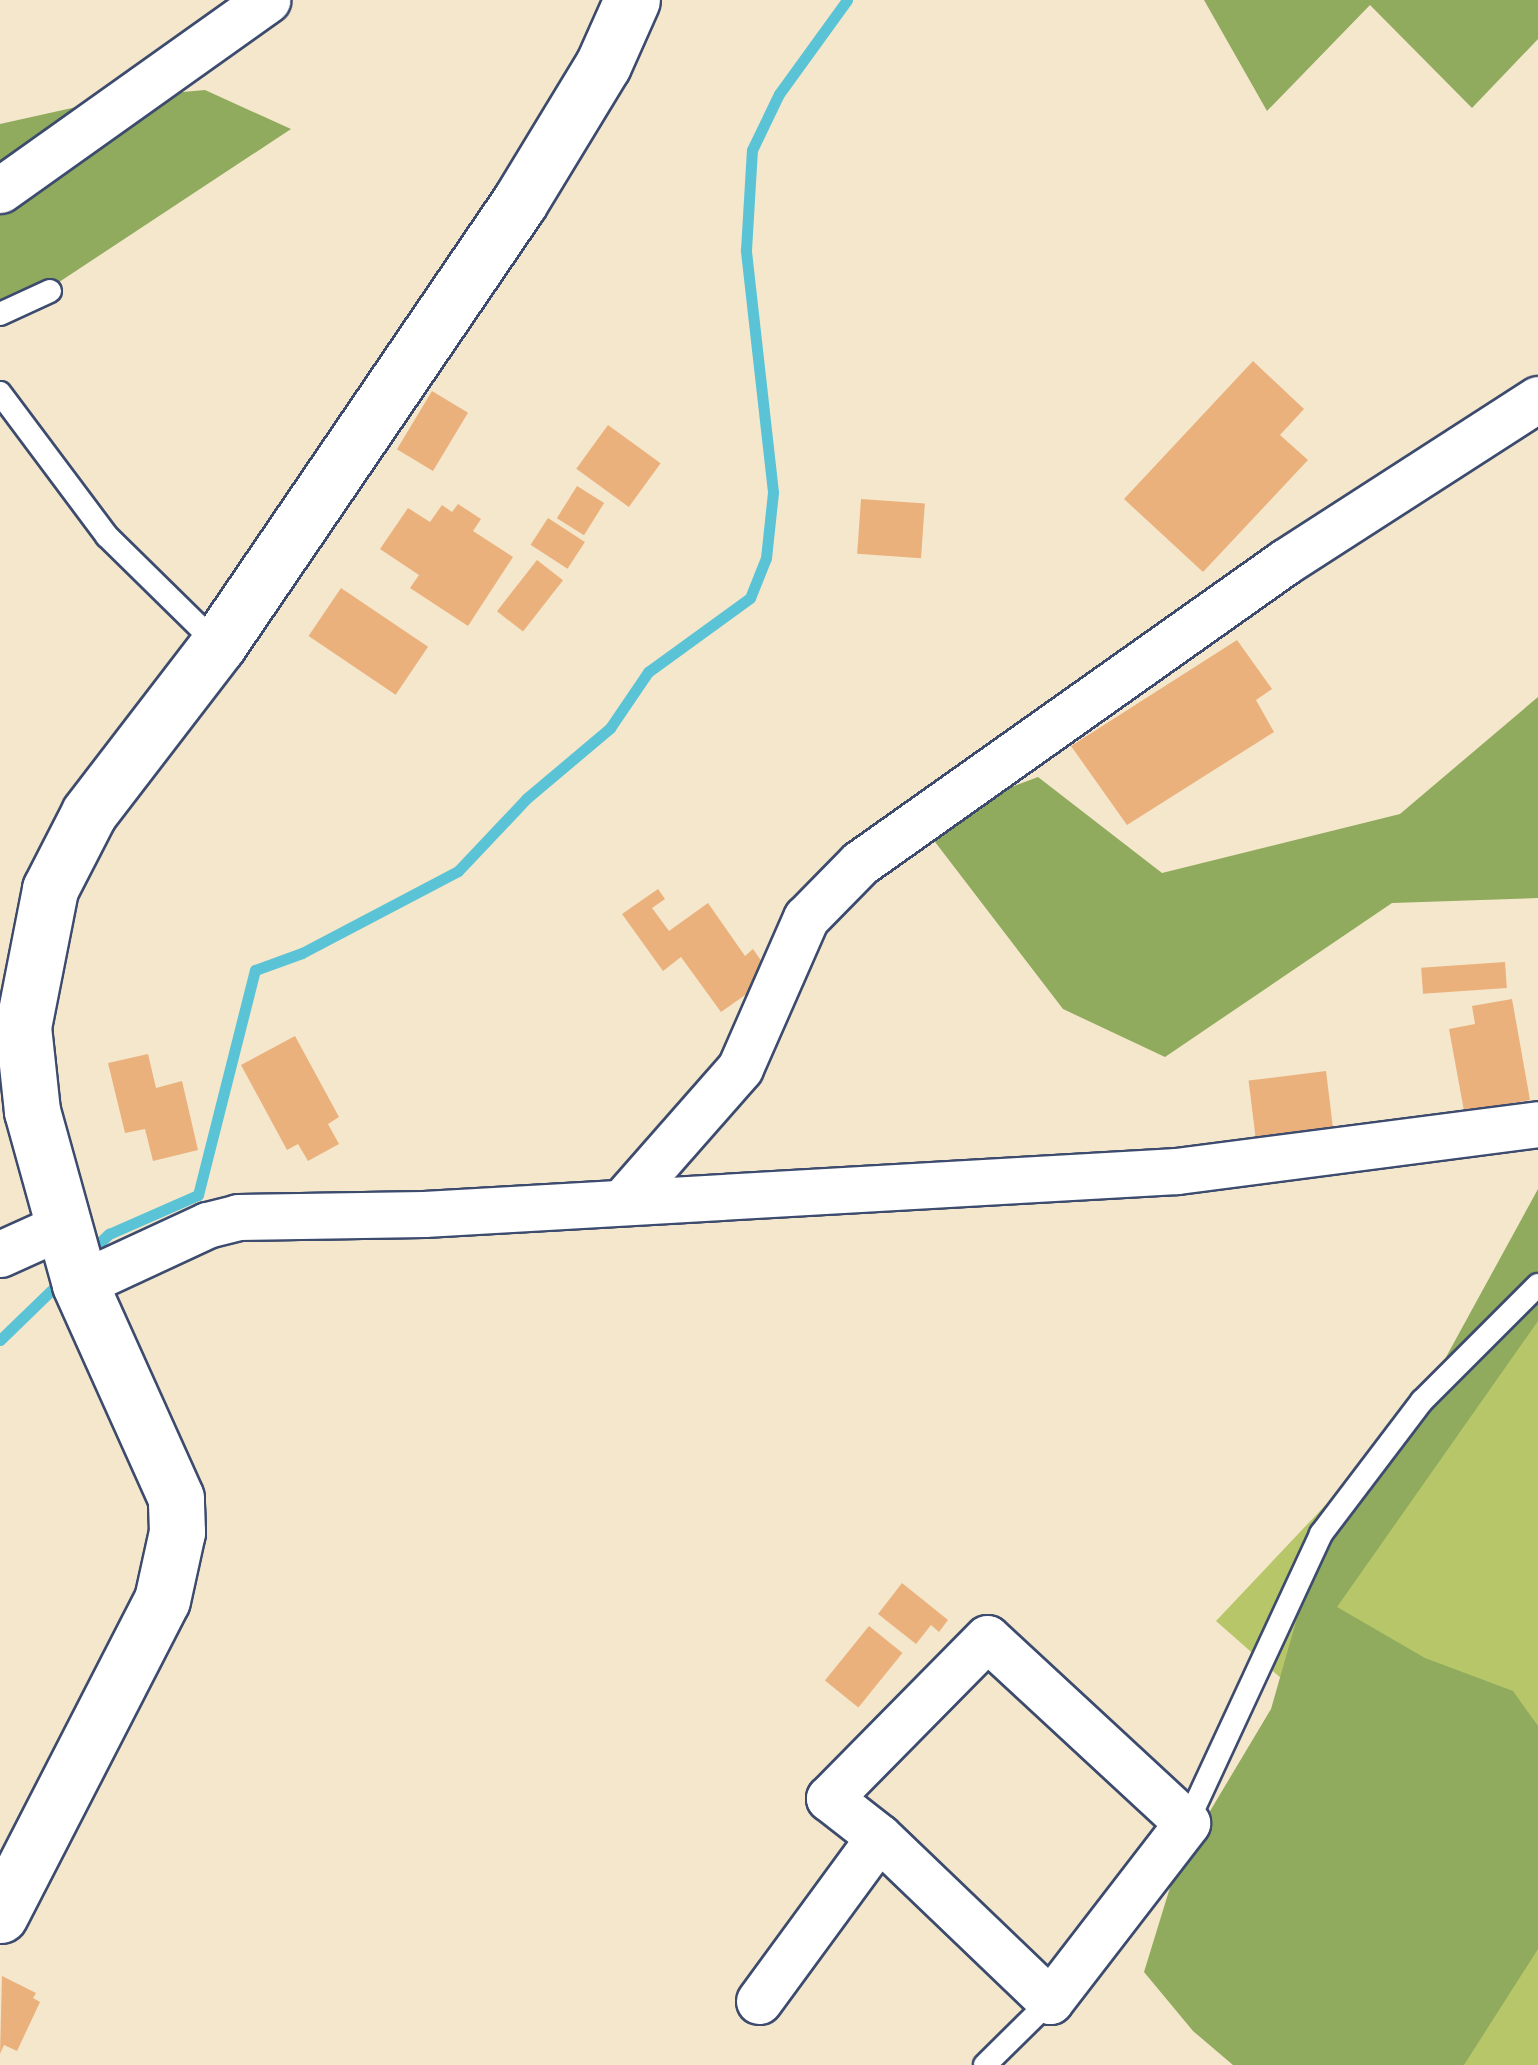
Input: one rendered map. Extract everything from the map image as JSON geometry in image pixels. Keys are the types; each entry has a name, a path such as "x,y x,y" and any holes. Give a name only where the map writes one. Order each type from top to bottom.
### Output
{"street":[{"path":"0,190 267,0"},
{"path":"8,1879 162,1600 177,1532 176,1498 80,1284 32,1111 24,1027 50,889 89,812 218,645 520,203 603,65 632,0"},
{"path":"626,1199 740,1068 806,918 860,863 1285,562 1538,399"},
{"path":"80,1284 207,1225 238,1217 424,1214 626,1199 1177,1171 1538,1124"},
{"path":"0,1254 62,1226"},
{"path":"987,1638 1187,1823 1050,2001 879,1837 829,1798 987,1638"},
{"path":"759,2001 879,1837"}],"lane":[{"path":"0,314 50,291"},
{"path":"0,393 107,536 218,645"},
{"path":"1187,1823 1321,1534 1422,1402 1538,1285"},
{"path":"985,2065 1050,2001"}],"green space":[{"path":"1204,0 1538,0 1538,39 1472,108 1370,5 1267,111"},
{"path":"205,90 291,129 0,321 0,124 117,98"},
{"path":"1538,697 1538,898 1392,903 1165,1057 1063,1009 919,821 1038,777 1162,873 1400,814"},
{"path":"1538,1189 1538,1321 1337,1607 1425,1658 1513,1691 1538,1726 1538,1949 1464,2065 1233,2065 1193,2031 1144,1972 1176,1868 1271,1709 1321,1534 1422,1401"},
{"path":"1538,1230 1538,2065 1374,2065 1389,1773 1216,1621 1454,1369"}],"building":[{"path":"1253,361 1304,409 1280,435 1308,460 1203,572 1124,499"},
{"path":"432,391 468,413 433,471 397,449"},
{"path":"608,425 661,463 629,507 576,469"},
{"path":"577,486 604,503 584,535 557,518"},
{"path":"861,499 925,503 921,558 857,554"},
{"path":"458,504 481,519 473,531 513,557 468,626 410,588 419,575 380,549 408,508 430,522 442,505 452,512"},
{"path":"548,518 585,542 567,569 531,545"},
{"path":"537,560 563,580 523,632 497,611"},
{"path":"341,588 428,647 396,695 309,636"},
{"path":"1237,640 1272,689 1256,700 1274,732 1127,825 1071,746"},
{"path":"658,889 665,899 652,908 669,931 708,903 745,956 753,949 772,976 721,1012 681,957 663,971 622,914"},
{"path":"1505,962 1507,988 1423,994 1421,968"},
{"path":"1512,999 1530,1100 1464,1111 1449,1029 1475,1024 1472,1006"},
{"path":"295,1036 339,1117 328,1124 339,1144 308,1161 298,1144 287,1150 241,1065"},
{"path":"148,1054 156,1088 182,1081 198,1150 153,1161 145,1129 125,1133 108,1063"},
{"path":"1326,1071 1334,1133 1256,1142 1249,1081"},
{"path":"902,1583 948,1620 939,1632 931,1625 916,1644 878,1614"},
{"path":"869,1626 902,1653 858,1707 825,1680"},
{"path":"2,1976 36,1993 33,1998 40,2002 17,2051 4,2045 0,2054"}],"waterway":[{"path":"89,1253 109,1234 198,1195 255,970 302,953 458,871 527,798 610,728 648,672 750,598 766,558 773,492 746,250 752,150 779,94 847,0"},
{"path":"0,1340 62,1280"}]}
